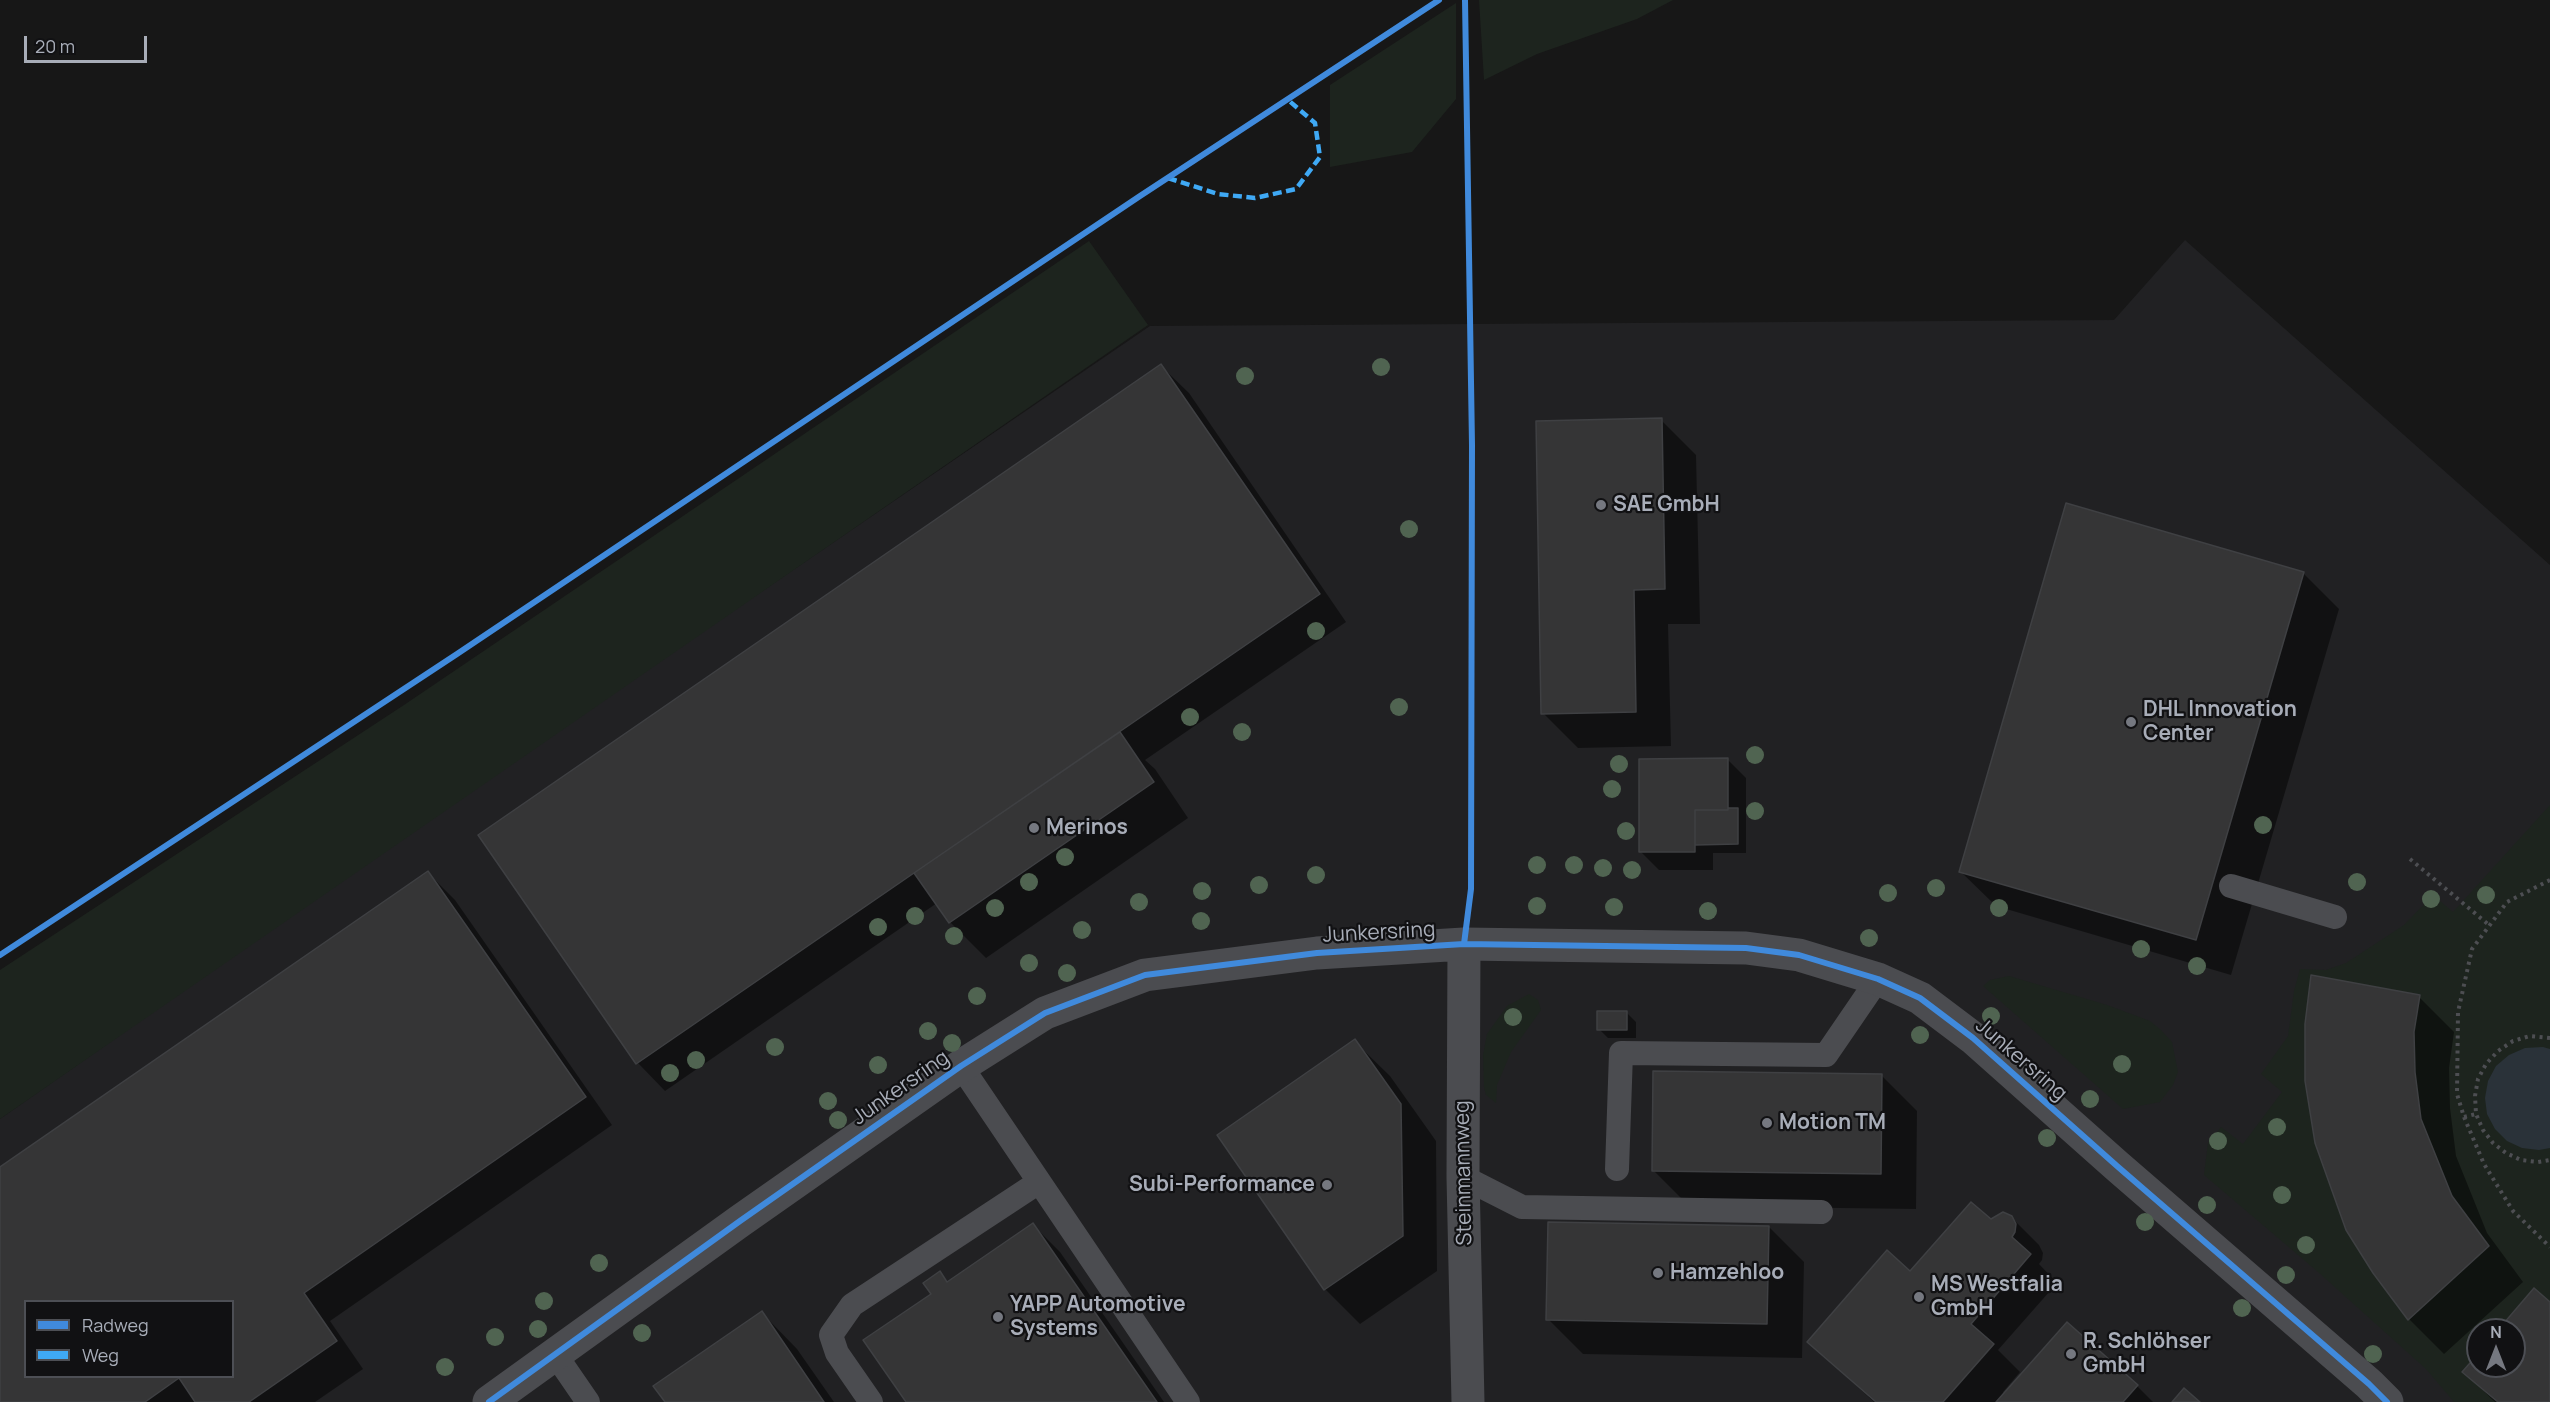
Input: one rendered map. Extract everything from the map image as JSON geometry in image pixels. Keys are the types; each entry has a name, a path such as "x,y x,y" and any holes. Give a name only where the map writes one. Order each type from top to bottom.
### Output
{"street":[{"name":"Junkersring","path":"489,1402 961,1066 1045,1012 1145,975 1317,953 1464,944 1746,948 1799,955 1878,979 1920,998 1973,1038 2387,1402"},
{"name":"Steinmannweg","path":"1464,944 1463,1177 1468,1402"}],"lane":[{"path":"2231,886 2335,917"},
{"path":"1617,1169 1621,1053 1826,1055 1878,979"},
{"path":"961,1066 1188,1402"},
{"path":"1463,1177 1522,1207 1821,1212"},
{"path":"871,1402 837,1353 831,1335 852,1305 1039,1182"},
{"path":"555,1354 588,1402"}],"path":[{"path":"2410,859 2489,925"},
{"path":"2550,880 2507,902 2472,949 2458,1012 2457,1094 2484,1164 2513,1211 2550,1247"},
{"path":"2550,1038 2530,1036 2513,1041 2498,1051 2486,1064 2478,1079 2475,1096 2476,1114 2483,1130 2493,1143 2506,1154 2522,1160 2538,1162 2550,1160"},
{"path":"2464,1117 2476,1114"}],"shaded area":[{"path":"1479,0 1673,0 1637,19 1537,54 1484,80"},
{"path":"1456,3 1456,99 1412,152 1330,167 1330,85"},
{"path":"2185,240 2550,565 2550,1402 0,1402 0,1119 420,825 1150,326 2114,320"},
{"path":"1089,241 1148,325 0,1119 0,970 404,705"},
{"path":"2550,805 2550,1402 2454,1402 2426,1369 2318,1272 2204,1175 2208,1143 2221,1127 2243,1144 2282,1092 2261,1074 2288,1036 2294,991 2300,969 2326,970 2346,963 2404,925 2433,895 2453,912"},
{"path":"2009,976 2107,1005 2150,1021 2172,1042 2178,1072 2173,1085 2160,1102 2123,1109 1983,986 1990,980"},
{"path":"1529,994 1538,1000 1541,1010 1511,1052 1497,1085 1496,1103 1486,1095 1484,1087 1483,1055 1487,1034 1507,1006"},
{"path":"2525,1048 2550,1049 2550,1148 2539,1150 2522,1148 2507,1141 2495,1129 2487,1114 2485,1098 2488,1081 2496,1066 2509,1055"}],"building":[{"path":"1161,364 1320,594 636,1064 478,835"},
{"name":"SAE GmbH","path":"1662,418 1665,589 1634,590 1636,712 1541,714 1536,421"},
{"name":"DHL Innovation Center","path":"2066,503 2304,572 2196,940 1959,872"},
{"name":"Merinos","path":"1120,732 1154,782 949,923 914,873"},
{"path":"1728,758 1728,810 1695,810 1695,852 1639,852 1639,759"},
{"path":"1728,808 1738,808 1738,844 1695,845 1695,810 1728,810"},
{"path":"428,871 586,1097 304,1293 337,1341 249,1402 195,1402 179,1378 145,1402 0,1402 0,1167"},
{"path":"2311,975 2420,995 2414,1032 2415,1072 2421,1119 2452,1196 2489,1246 2408,1320 2373,1273 2346,1230 2315,1143 2305,1081 2305,1024"},
{"path":"1597,1011 1627,1011 1627,1030 1597,1030"},
{"name":"Subi-Performance","path":"1355,1039 1401,1104 1403,1236 1324,1290 1217,1135"},
{"name":"Motion TM","path":"1653,1071 1882,1074 1881,1174 1652,1171"},
{"name":"MS Westfalia GmbH","path":"1971,1202 1991,1219 2003,1212 2012,1216 2016,1224 2012,1237 2031,1254 1971,1324 1994,1344 1943,1402 1876,1402 1807,1342 1887,1250 1910,1271"},
{"name":"Hamzehloo","path":"1548,1222 1769,1226 1767,1324 1546,1320"},
{"name":"YAPP Automotive Systems","path":"1033,1223 1157,1402 906,1402 863,1340 931,1294 923,1283 940,1271 947,1282"},
{"path":"2534,1288 2550,1302 2550,1402 2498,1402 2469,1378 2526,1378 2526,1318 2508,1318"},
{"path":"762,1311 824,1402 665,1402 653,1386"},
{"name":"R. Schlöhser GmbH","path":"2067,1322 2138,1385 2123,1402 1996,1402"},
{"path":"2184,1388 2200,1402 2172,1402"}],"marked path":[{"path":"1168,178 1218,194 1255,198 1296,189 1320,157 1315,123 1287,99"}],"cycle path":[{"path":"0,955 457,654 1140,196 1439,0"},
{"path":"1464,944 1471,889 1472,445 1465,0"},
{"path":"489,1402 740,1221 961,1066 1045,1013 1145,975 1317,953 1464,944 1746,948 1799,955 1878,979 1920,998 1973,1038 2387,1402"}],"place":[{"name":"SAE GmbH","path":"1601,505"},
{"name":"DHL Innovation Center","path":"2131,722"},
{"name":"Merinos","path":"1034,828"},
{"name":"Motion TM","path":"1767,1123"},
{"name":"Subi-Performance","path":"1327,1185"},
{"name":"Hamzehloo","path":"1658,1273"},
{"name":"MS Westfalia GmbH","path":"1919,1297"},
{"name":"YAPP Automotive Systems","path":"998,1317"},
{"name":"R. Schlöhser GmbH","path":"2071,1354"}]}
